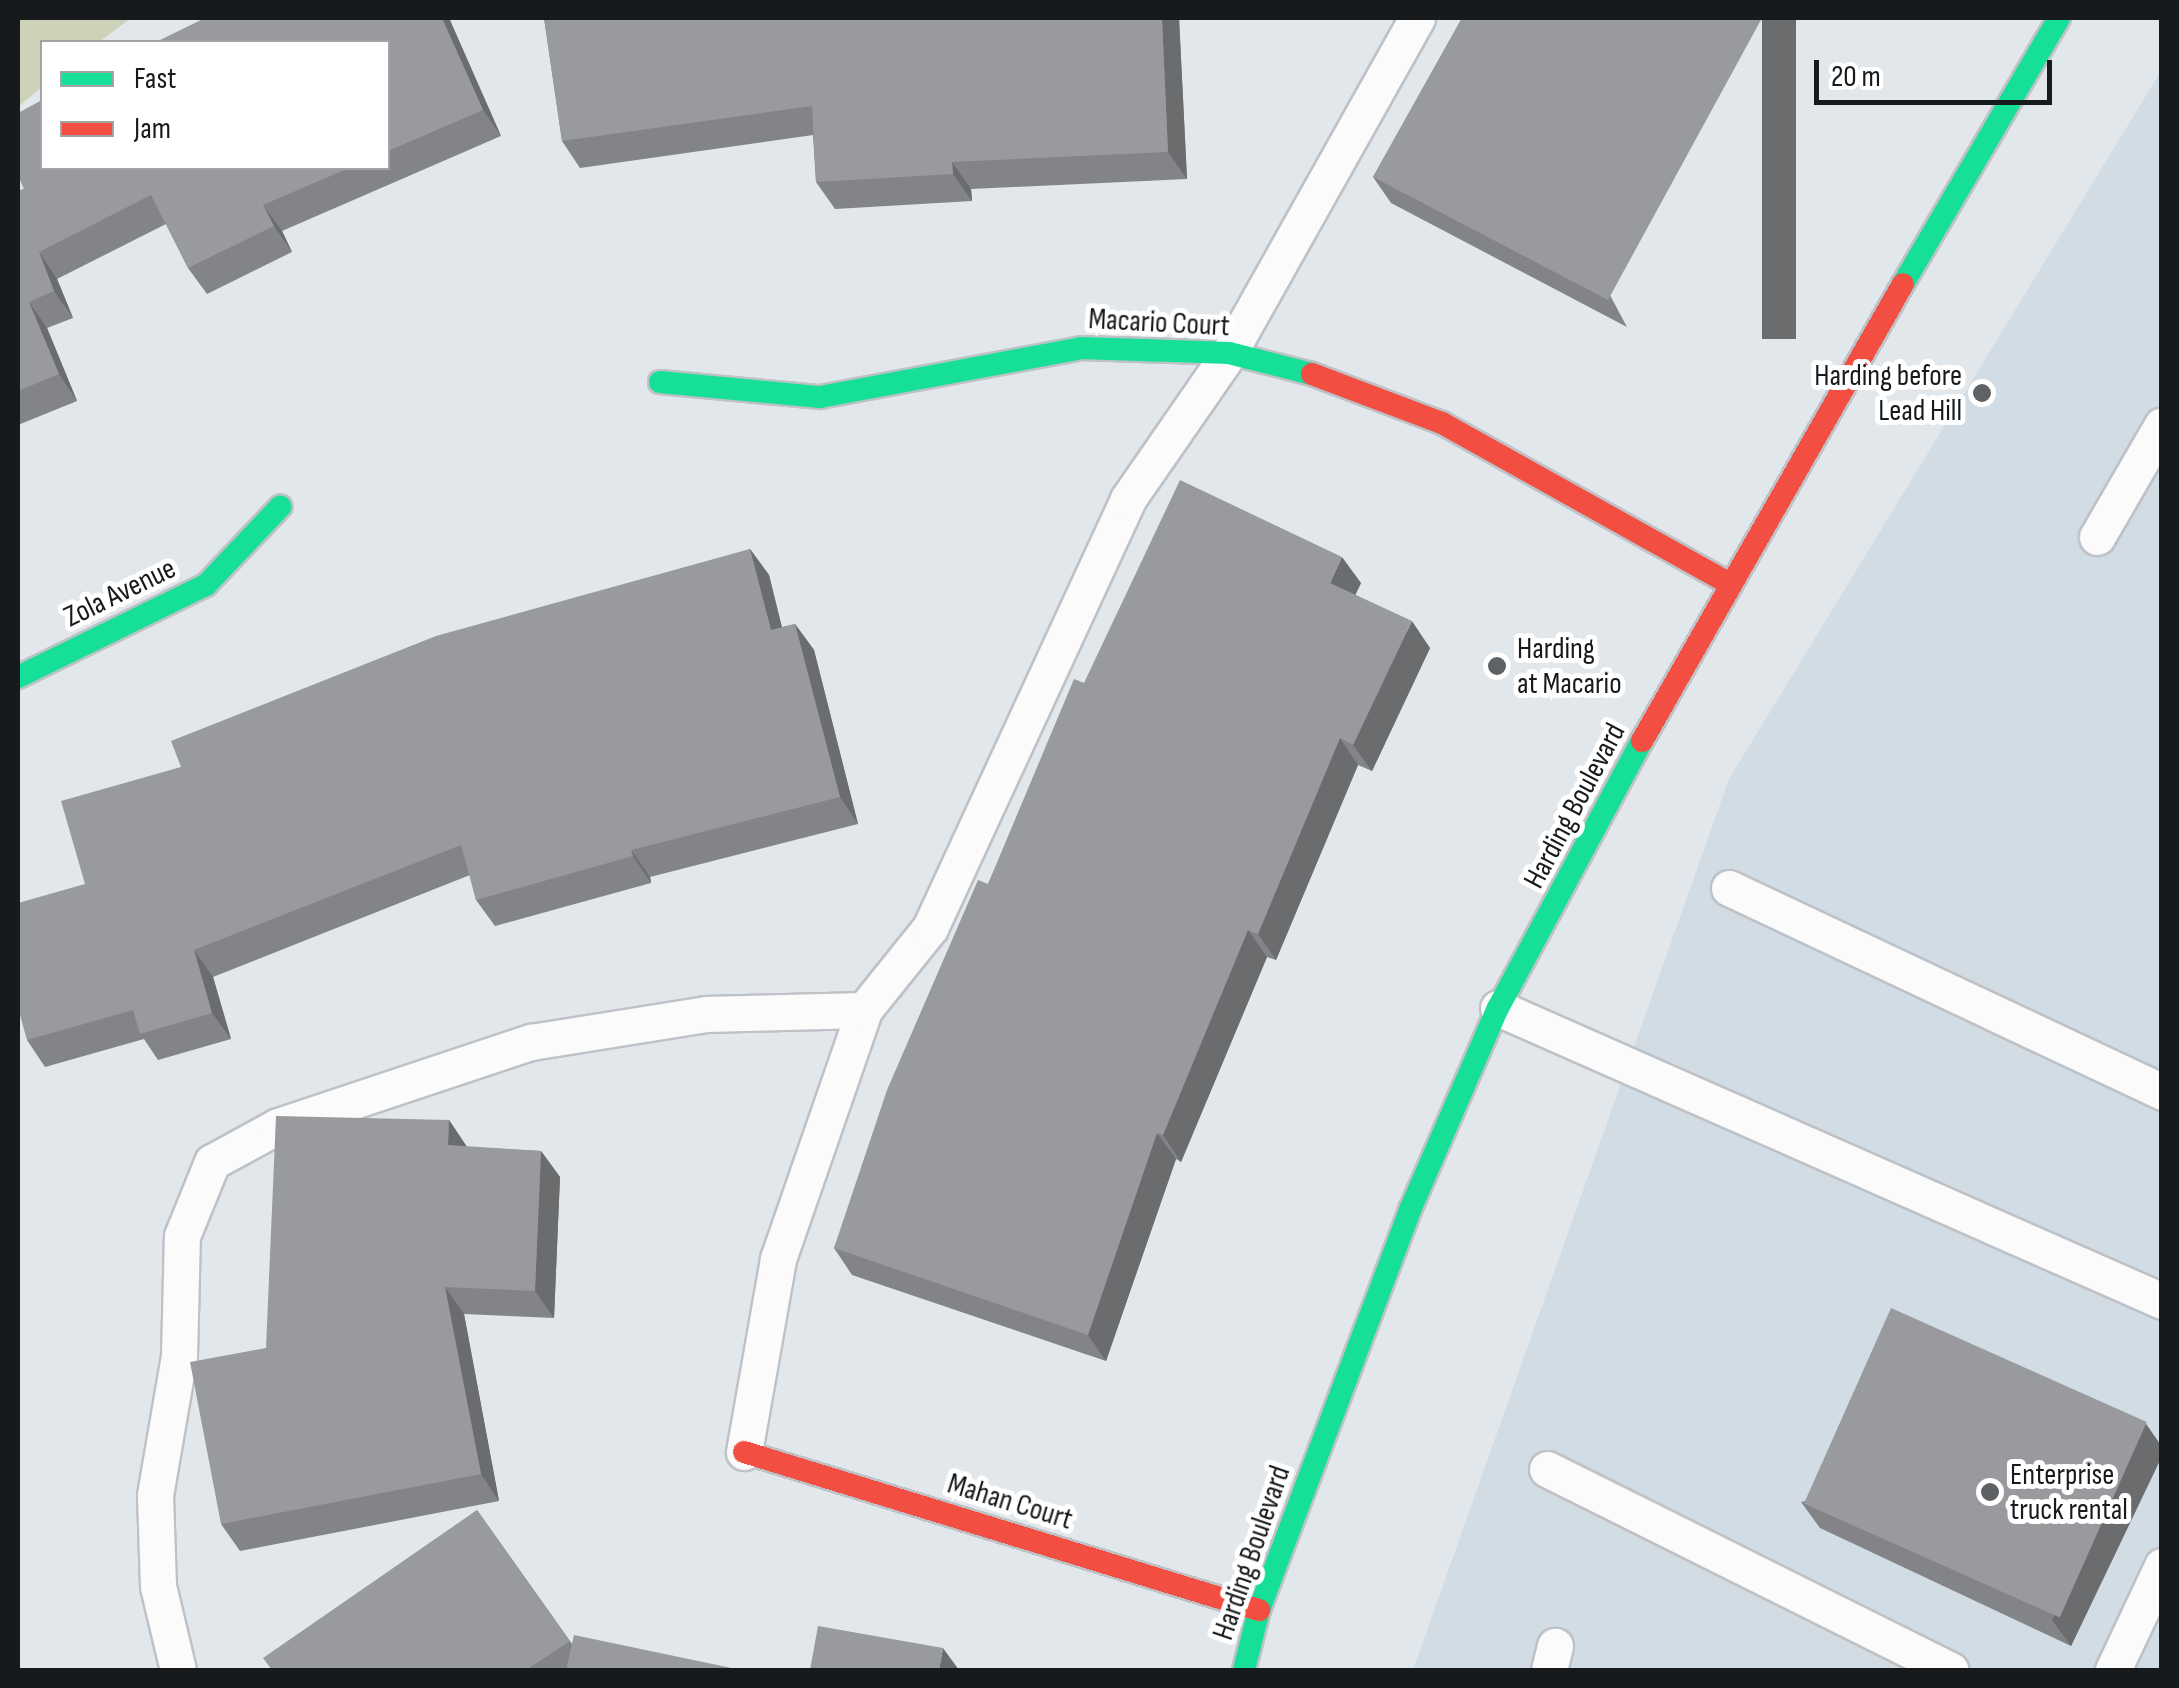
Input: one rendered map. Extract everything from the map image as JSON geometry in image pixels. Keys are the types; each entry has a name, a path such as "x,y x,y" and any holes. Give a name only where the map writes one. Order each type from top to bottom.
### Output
{"street":[{"name":"Harding Boulevard","path":"1244,1670 1259,1610 1410,1210 1498,1008 1728,583 2058,18"},
{"name":"Macario Court","path":"660,382 820,397 1080,348 1229,353 1326,378 1442,423 1728,583"},
{"name":"Zola Avenue","path":"18,677 206,584 280,507"},
{"name":"Mahan Court","path":"744,1452 1259,1610"}],"lane":[{"path":"744,1452 778,1259 864,1010 930,928 1128,499 1229,353 1417,18"},
{"path":"2098,537 2162,425"},
{"path":"1729,888 2162,1092"},
{"path":"1498,1008 2162,1302"},
{"path":"178,1670 158,1586 156,1495 179,1356 182,1236 212,1162 278,1126 531,1042 705,1014 864,1010"},
{"path":"1547,1469 1951,1670"},
{"path":"2112,1670 2162,1566"}],"shaded area":[{"path":"2161,71 2161,1670 1413,1670 1729,779"}],"green space":[{"path":"18,18 131,18 102,40 40,40 40,89 18,107"}],"building":[{"path":"205,18 442,18 483,110 390,150 390,40 160,40"},
{"path":"544,18 1162,18 1168,152 952,162 953,174 816,182 812,106 562,141"},
{"path":"1462,18 1762,18 1608,300 1373,177"},
{"path":"40,101 40,170 344,170 263,205 274,226 188,268 151,195 39,252 54,291 29,302 59,374 18,391 18,191 24,189 18,176 18,113"},
{"path":"1180,480 1342,557 1330,583 1412,621 1353,745 1340,738 1258,934 1248,930 1163,1135 1157,1133 1088,1335 834,1248 887,1090 978,880 988,884 1074,679 1084,683"},
{"path":"750,549 771,630 795,624 840,797 631,850 633,856 476,900 461,845 194,950 212,1013 140,1034 133,1010 27,1040 18,1008 18,903 85,884 61,801 181,767 171,741 436,636"},
{"path":"276,1116 449,1120 448,1145 541,1151 535,1291 445,1287 481,1474 221,1524 190,1362 266,1348"},
{"name":"Enterprise truck rental","path":"1891,1308 2147,1422 2060,1617 1804,1503"},
{"path":"477,1510 570,1641 526,1670 272,1670 263,1658"},
{"path":"818,1626 943,1648 939,1670 810,1670"},
{"path":"574,1635 741,1670 566,1670"}],"traffic: fast":[{"path":"1903,284 2059,18"},
{"path":"660,382 820,397 1081,348 1229,353 1312,374"},
{"path":"18,677 206,585 280,507"},
{"path":"1244,1670 1259,1610 1410,1210 1498,1008 1642,741"}],"traffic: jam":[{"path":"1642,741 1903,284"},
{"path":"1312,374 1442,423 1728,583"},
{"path":"744,1452 1259,1610"}],"place":[{"name":"Harding before Lead Hill","path":"1982,393"},
{"name":"Harding at Macario","path":"1497,666"},
{"name":"Enterprise truck rental","path":"1990,1492"}]}
